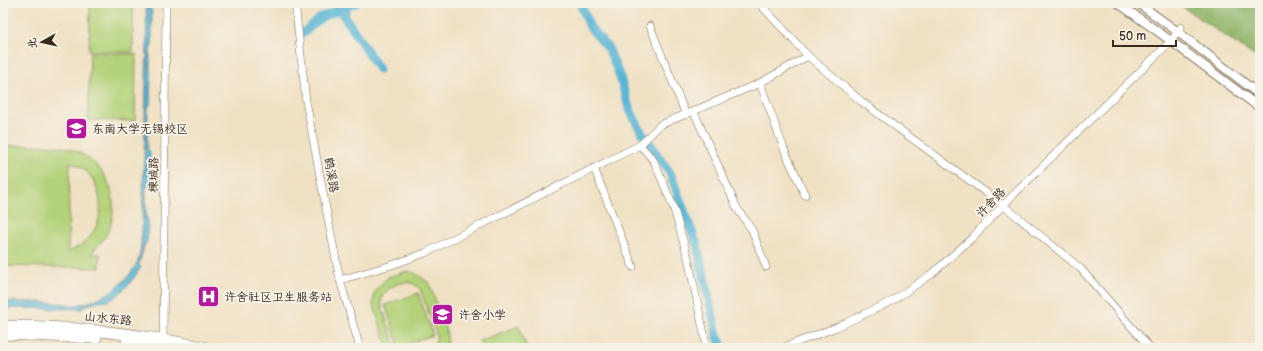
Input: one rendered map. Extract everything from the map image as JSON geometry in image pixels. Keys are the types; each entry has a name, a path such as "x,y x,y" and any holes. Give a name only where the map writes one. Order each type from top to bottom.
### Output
{"highway":[{"name":"山水东路","path":"3,326 104,331 164,346"},
{"name":"山水东路","path":"3,334 98,338 164,346 208,348"}],"street":[{"name":"楝城路","path":"164,346 166,3"},
{"name":"鹤溪路","path":"295,3 306,101 328,219 340,280 360,348"},
{"path":"759,3 808,56 862,102 1003,205 1080,268 1150,348"},
{"path":"1118,3 1171,40 1260,108"},
{"path":"1138,3 1180,29 1260,95"},
{"path":"650,26 686,115"},
{"name":"许舍路","path":"782,348 837,327 892,301 933,273 972,238 1003,205 1171,40 1180,29"},
{"path":"340,280 395,264 425,253 641,145 659,126 760,83 808,56"},
{"path":"760,83 784,149 805,195"},
{"path":"694,112 737,208 752,230 766,267"},
{"path":"641,145 654,161 674,209 688,258 707,348"},
{"path":"594,168 633,268"}],"green space":[{"path":"90,3 133,3 133,52 89,51"},
{"path":"1177,3 1260,3 1260,60"},
{"path":"90,53 136,54 135,121 88,120"},
{"path":"3,146 58,146 84,155 93,162 107,181 111,191 113,203 113,215 110,227 104,238 91,254 100,254 100,268 3,266","holes":["70,162 82,168 93,180 99,197 100,214 98,223 92,234 83,243 68,252"]},
{"path":"408,271 415,273 429,283 447,334 447,343 445,348 433,348 436,342 436,334 420,289 414,284 407,282 397,284 382,296 381,304 396,348 388,348 373,304 374,294 379,286 388,277"},
{"path":"418,293 433,335 399,347 385,305"},
{"path":"519,326 527,348 481,348 479,341"}],"water":[{"path":"146,3 150,3 150,8 152,10 152,47 150,49 150,105 148,107 147,149 150,151 149,186 146,187 146,218 148,219 147,242 145,243 139,265 141,267 122,292 106,302 104,300 84,306 82,309 3,308 3,301 60,303 74,305 95,300 105,295 124,281 137,263 140,253 142,231 147,44"}],"waterway":[{"path":"356,3 347,6 344,16 379,69"},
{"path":"580,3 590,27 608,48 619,74 629,108 641,131 670,173 697,245 717,335 723,348"},
{"path":"303,33 322,17 347,6"}],"place":[{"name":"东南大学无锡校区","path":"76,129"},
{"name":"许舍社区卫生服务站","path":"208,297"},
{"name":"许舍小学","path":"443,315"}]}
